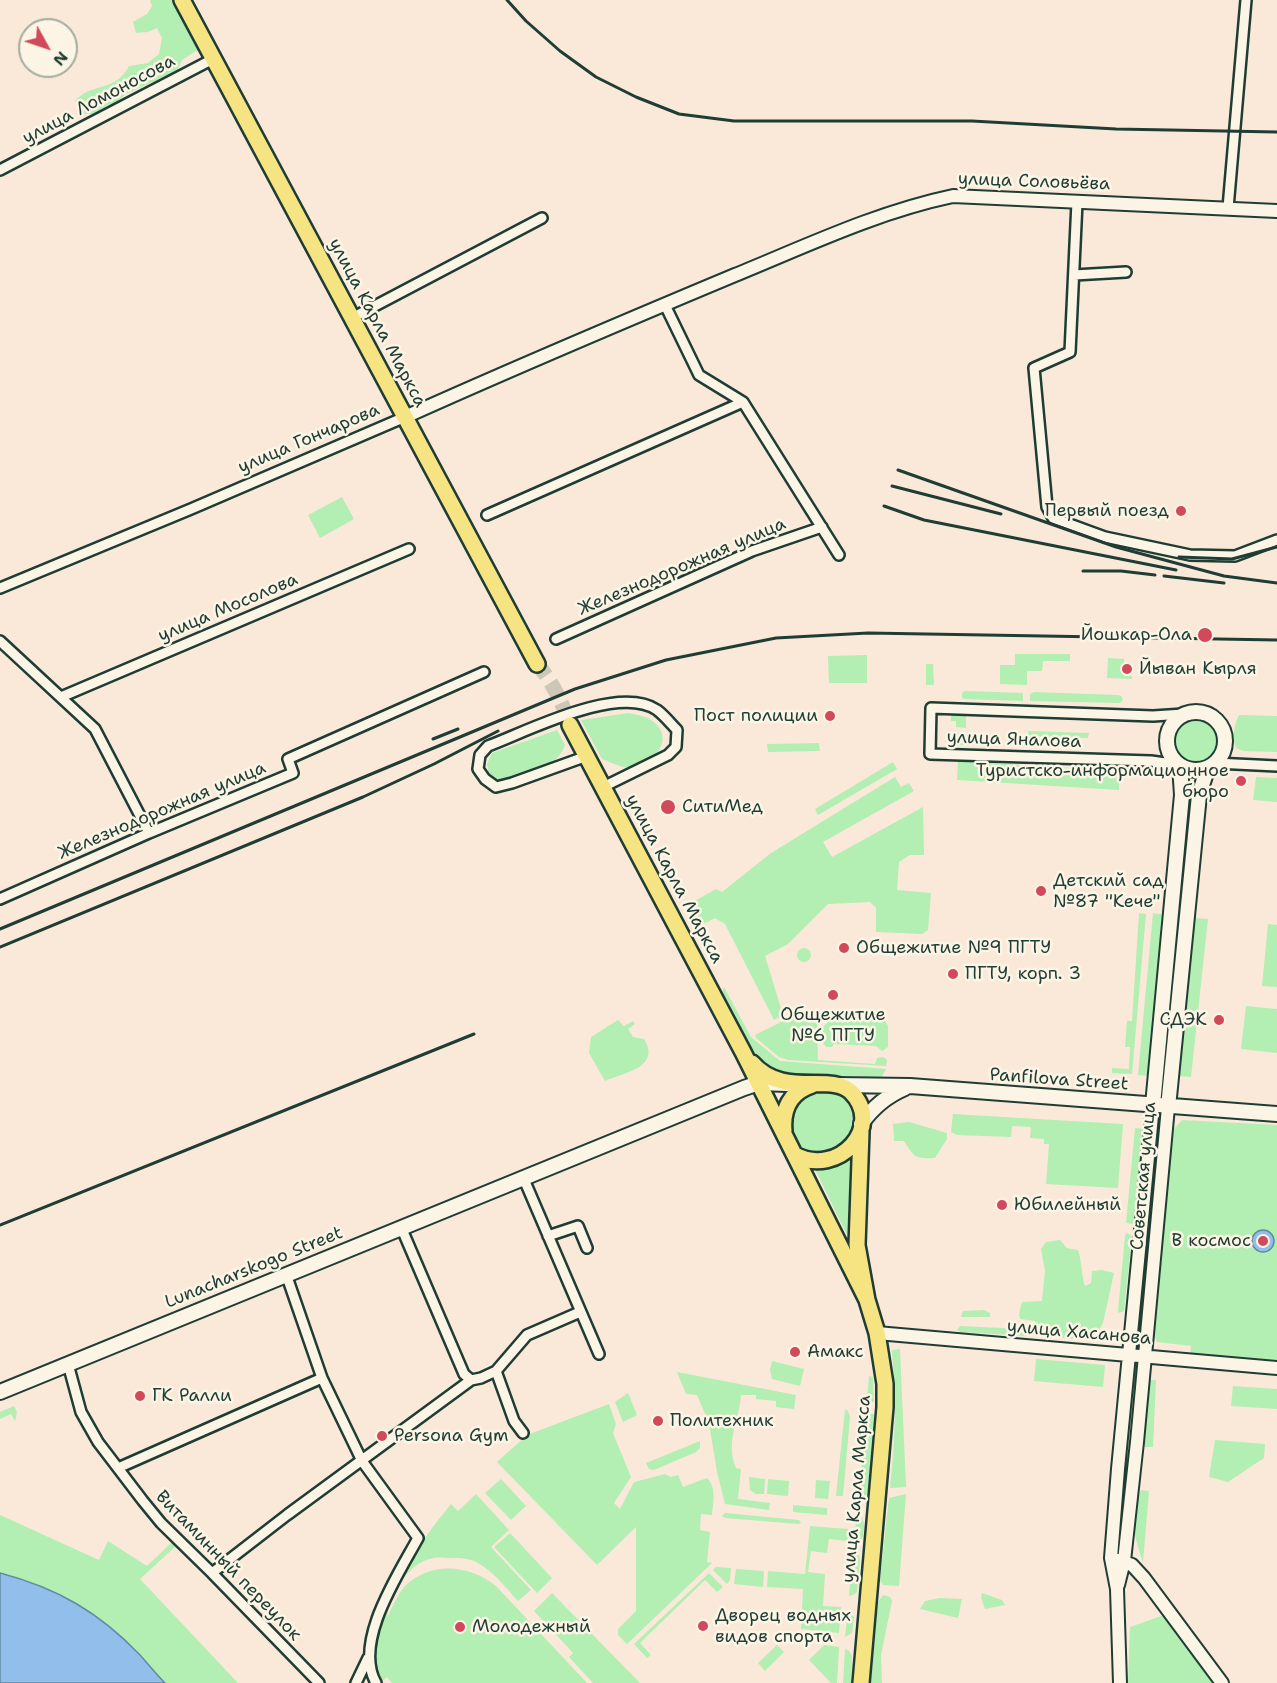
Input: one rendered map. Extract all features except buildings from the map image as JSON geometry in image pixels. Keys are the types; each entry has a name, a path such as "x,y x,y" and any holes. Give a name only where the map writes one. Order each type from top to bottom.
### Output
{"main road":[{"name":"улица Карла Маркса","path":"182,0 537,664"},
{"path":"1193,712 1211,716 1223,731 1224,743 1220,756 1212,765 1190,769 1180,765 1169,753 1167,738 1172,724 1184,714 1193,712"},
{"name":"улица Карла Маркса","path":"570,725 784,1132"},
{"name":"Советская улица","path":"1153,1105 1182,795 1180,765"},
{"name":"Советская улица","path":"1168,1107 1199,795 1205,776 1212,765"},
{"name":"улица Карла Маркса","path":"743,1052 758,1070 769,1077 789,1084"},
{"path":"523,1177 759,1083 837,1085 851,1092 856,1099 860,1107 861,1128"},
{"path":"815,1084 804,1088 790,1100 783,1120 784,1132 795,1155 811,1161 834,1158 853,1145 874,1107 882,1100 910,1086"},
{"name":"Panfilova Street","path":"837,1085 910,1086 1277,1114"},
{"name":"улица Карла Маркса","path":"861,1128 857,1245 867,1300 877,1332 885,1384 885,1414 861,1683"},
{"name":"улица Карла Маркса","path":"795,1155 867,1300"},
{"name":"Lunacharskogo Street","path":"0,1392 523,1177"}],"street":[{"path":"1227,208 1246,0"},
{"name":"улица Ломоносова","path":"0,170 213,59"},
{"name":"улица Соловьёва","path":"665,305 832,235 928,201 952,196 1277,211"},
{"path":"1077,202 1070,352 1034,368 1044,492 1047,507 1053,518 1105,537 1190,555 1235,556 1277,540"},
{"path":"352,318 542,218"},
{"path":"1074,275 1126,272"},
{"path":"665,305 699,375 743,402 839,555"},
{"name":"улица Гончарова","path":"0,588 191,510 665,305"},
{"path":"487,515 743,402"},
{"name":"Железнодорожная улица","path":"556,639 752,551 822,527"},
{"name":"улица Мосолова","path":"61,697 409,549"},
{"path":"0,642 95,729 149,833"},
{"name":"Железнодорожная улица","path":"0,899 293,773 288,759 484,672"},
{"path":"587,756 496,787 485,779 478,769 480,755 488,746 588,707 608,703 628,703 641,704 657,710 677,730 676,747 668,755 603,787"},
{"name":"улица Яналова","path":"1180,765 1151,760 930,754 931,708 1153,716 1184,714"},
{"path":"1212,765 1277,766"},
{"name":"Советская улица","path":"1120,1683 1117,1589 1129,1355 1153,1105"},
{"name":"Советская улица","path":"1118,1560 1145,1356 1168,1107"},
{"path":"523,1177 599,1354"},
{"path":"548,1236 578,1226 587,1248"},
{"path":"401,1227 464,1374 471,1380"},
{"path":"285,1274 322,1377 362,1461 418,1538 378,1616 369,1657 356,1683"},
{"path":"212,1573 471,1380 496,1371 527,1335 580,1312"},
{"name":"улица Хасанова","path":"877,1332 1277,1368"},
{"name":"Витаминный переулок","path":"68,1364 81,1412 98,1442 161,1523 319,1683"},
{"path":"496,1371 514,1421 523,1433"},
{"path":"118,1468 322,1377"},
{"path":"1118,1560 1132,1565 1144,1578 1222,1683"},
{"path":"369,1657 370,1673 376,1683"}],"green space":[{"path":"150,0 173,0 204,54 196,51 182,60 176,74 170,74 126,94 117,102 95,114 81,114 75,101 81,95 110,84 117,80 129,66 148,63 159,54 162,38 157,28 148,32 136,33 133,22 147,14 152,6"},
{"path":"342,497 354,519 320,538 308,515"},
{"path":"1015,654 1070,654 1070,661 1043,661 1042,671 1027,671 1027,685 1000,684 1000,665 1015,665"},
{"path":"867,655 867,683 829,683 828,656"},
{"path":"1108,658 1124,659 1124,676 1132,676 1132,679 1107,678"},
{"path":"926,664 933,664 934,685 926,685"},
{"path":"965,691 1023,693 1023,701 965,699 962,698 962,693"},
{"path":"1034,692 1118,695 1123,700 1120,703 1030,701 1030,694"},
{"path":"629,713 642,716 655,723 663,739 661,746 650,759 634,767 619,766 602,759 581,720"},
{"path":"951,715 966,716 966,728 956,727 956,721 951,721"},
{"path":"1239,715 1277,716 1277,752 1243,751 1236,748 1234,731"},
{"path":"1196,720 1204,721 1211,726 1216,733 1216,749 1211,756 1204,761 1196,762 1188,761 1181,756 1176,749 1175,741 1176,733 1181,726 1188,721"},
{"path":"557,730 565,745 561,753 548,765 505,781 499,781 489,775 487,764 492,753"},
{"path":"1028,731 1089,733 1088,738 1028,736"},
{"path":"956,733 965,733 965,745 950,745 950,739 955,738"},
{"path":"819,743 820,751 768,752 767,744"},
{"path":"958,761 1120,771 1119,790 957,780"},
{"path":"893,762 897,769 818,815 815,809"},
{"path":"895,777 901,787 909,783 914,791 823,842 832,857 923,807 924,855 910,855 899,862 897,890 931,893 928,930 922,934 876,932 876,908 870,902 828,904 788,944 765,956 783,1015 774,1020 725,924 715,918 697,927 687,911 695,906 693,902 716,889 722,892 771,853"},
{"path":"1256,777 1277,778 1277,802 1253,800"},
{"path":"1187,808 1191,808 1164,1075 1161,1075"},
{"path":"1139,913 1146,914 1132,1074 1112,1073 1112,1068 1129,1069 1130,1047 1125,1047 1127,1021 1132,1021"},
{"path":"1153,913 1166,915 1151,1076 1138,1075"},
{"path":"1194,918 1208,919 1191,1077 1177,1076"},
{"path":"1268,924 1277,925 1277,987 1262,986"},
{"path":"804,948 809,950 811,955 809,960 804,962 799,960 797,955 799,950"},
{"path":"724,987 751,1037 780,1061 886,1069 881,1078 776,1072 768,1069 759,1061 722,992"},
{"path":"1246,1006 1277,1009 1277,1053 1241,1049"},
{"path":"787,1019 817,1022 818,1060 875,1064 877,1058 883,1057 887,1060 886,1066 788,1060 779,1057 755,1035"},
{"path":"618,1020 624,1026 633,1021 635,1024 628,1029 633,1037 644,1039 648,1048 648,1056 639,1067 605,1081 589,1053 591,1037"},
{"path":"829,1021 885,1021 888,1026 888,1047 882,1051 876,1046 834,1044 832,1047 826,1047 823,1043 823,1027"},
{"path":"821,1089 839,1095 847,1103 853,1121 847,1139 839,1147 821,1153 803,1147 795,1139 789,1121 795,1103 803,1095"},
{"path":"953,1114 1123,1124 1118,1188 1046,1184 1049,1144 1044,1144 1044,1139 1030,1138 1031,1127 1012,1126 1011,1137 957,1135 951,1132"},
{"path":"1182,1120 1277,1125 1277,1363 1190,1355 1191,1346 1157,1342 1153,1333 1172,1131"},
{"path":"909,1122 947,1133 947,1139 935,1158 916,1156 904,1141 894,1141 893,1124"},
{"path":"1135,1128 1144,1129 1135,1224 1126,1223"},
{"path":"852,1157 847,1235 814,1167 834,1166"},
{"path":"1127,1233 1132,1236 1124,1311 1119,1313 1125,1236"},
{"path":"1060,1240 1067,1248 1078,1250 1085,1286 1091,1283 1092,1271 1102,1270 1114,1273 1103,1323 1094,1340 1039,1336 1035,1329 1035,1321 1020,1319 1022,1302 1042,1301 1045,1271 1041,1249 1046,1242"},
{"path":"984,1310 990,1313 990,1317 961,1317 963,1311"},
{"path":"960,1326 1029,1330 1027,1336 960,1332 957,1330"},
{"path":"900,1349 906,1487 890,1488 895,1421 892,1350"},
{"path":"1036,1359 1105,1365 1103,1387 1034,1381"},
{"path":"772,1361 804,1369 800,1386 772,1379 770,1370"},
{"path":"677,1372 796,1395 794,1409 776,1407 776,1401 756,1399 756,1395 741,1395 732,1440 736,1468 741,1469 738,1499 770,1503 769,1510 725,1504 709,1423 697,1395 686,1394"},
{"path":"869,1376 873,1377 874,1402 867,1401"},
{"path":"1150,1380 1156,1380 1153,1447 1144,1447 1140,1441 1145,1391"},
{"path":"1233,1386 1277,1389 1277,1409 1231,1406"},
{"path":"628,1393 637,1415 623,1422 615,1402"},
{"path":"609,1404 616,1424 613,1433 631,1477 614,1503 620,1509 634,1482 665,1474 671,1477 678,1475 683,1487 707,1478 714,1495 712,1515 701,1514 700,1530 710,1532 707,1562 712,1563 627,1644 618,1635 618,1629 636,1611 636,1527 597,1565 497,1462 527,1435"},
{"path":"14,1406 17,1412 15,1421 11,1414 0,1419 0,1412"},
{"path":"845,1409 850,1417 843,1496 836,1496"},
{"path":"867,1414 874,1414 868,1491 865,1498 858,1501"},
{"path":"1215,1440 1265,1444 1264,1458 1228,1482 1209,1477"},
{"path":"700,1441 700,1448 696,1452 654,1470 649,1469 646,1463"},
{"path":"749,1477 765,1479 764,1494 756,1494 750,1490"},
{"path":"501,1479 526,1506 511,1520 485,1493"},
{"path":"768,1479 789,1481 788,1496 767,1494"},
{"path":"816,1480 830,1481 828,1499 815,1498"},
{"path":"1141,1490 1149,1491 1143,1562 1134,1526 1135,1509"},
{"name":"Молодежный","path":"476,1494 509,1530 491,1547 531,1590 518,1601 495,1576 478,1563 465,1559 433,1558 416,1566 401,1581 392,1599 387,1617 406,1585 417,1577 439,1569 463,1570 496,1586 587,1683 392,1683 387,1677 379,1683 372,1662 375,1642 400,1578 451,1504 458,1511"},
{"path":"906,1494 899,1586 883,1585 880,1580 889,1498"},
{"path":"793,1505 827,1508 827,1515 793,1512"},
{"path":"725,1513 799,1520 801,1523 725,1518 722,1516"},
{"path":"856,1514 862,1518 864,1527 863,1537 855,1543"},
{"path":"0,1515 99,1560 108,1541 147,1566 173,1541 177,1545 140,1579 238,1683 165,1683 125,1640 93,1614 59,1594 0,1573"},
{"path":"810,1526 848,1529 848,1541 829,1539 827,1553 811,1551 808,1572 825,1574 823,1606 841,1607 839,1633 801,1629 803,1589 767,1587 768,1571 805,1574"},
{"path":"510,1533 552,1578 537,1593 494,1547"},
{"path":"853,1553 859,1555 860,1560 857,1592 849,1596"},
{"path":"716,1567 731,1568 730,1580 727,1584 713,1570"},
{"path":"736,1569 764,1571 763,1587 734,1584"},
{"path":"709,1573 723,1587 717,1592 705,1580 640,1643 651,1655 647,1658 634,1644"},
{"path":"552,1593 640,1683 593,1683 569,1657 573,1653 534,1611"},
{"path":"982,1593 1002,1600 1005,1605 985,1609"},
{"path":"883,1595 890,1597 892,1601 881,1655 882,1683 871,1683 878,1602"},
{"path":"940,1598 962,1599 958,1618 920,1609 925,1601"},
{"path":"848,1611 854,1617 852,1633 845,1637"},
{"path":"1164,1615 1213,1683 1128,1683 1130,1627"},
{"path":"777,1645 784,1652 765,1671 758,1663"},
{"path":"824,1645 839,1647 837,1683 831,1683 809,1660"},
{"path":"845,1649 852,1656 851,1683 843,1683"}],"water":[{"path":"1263,1230 1271,1233 1274,1241 1271,1249 1263,1252 1255,1249 1252,1241 1255,1233"},
{"path":"0,1573 59,1594 93,1614 125,1640 165,1683 0,1683"}],"tunnel":[{"path":"537,664 548,678 570,725"}],"railway":[{"path":"507,0 526,21 560,51 596,77 636,97 679,114 734,121 972,121 1116,129 1277,132"},
{"path":"898,470 1116,547 1224,576 1277,583"},
{"path":"892,486 1001,514"},
{"path":"884,506 924,520 1176,570"},
{"path":"1179,557 1232,559 1277,547"},
{"path":"1083,571 1121,571 1155,575"},
{"path":"1164,576 1224,583"},
{"path":"0,929 575,689 666,660 776,638 868,633 1277,640"},
{"path":"433,739 458,729"},
{"path":"0,947 363,797 498,731"},
{"path":"0,1225 474,1034"}],"place":[{"name":"Первый поезд","path":"1181,511"},
{"name":"Йошкар-Ола","path":"1205,635"},
{"name":"Йыван Кырля","path":"1127,669"},
{"name":"Пост полиции","path":"830,716"},
{"name":"Туристско-информационное бюро","path":"1241,781"},
{"name":"СитиМед","path":"668,807"},
{"name":"Детский сад №87 \"Кече\"","path":"1041,891"},
{"name":"Общежитие №9 ПГТУ","path":"844,948"},
{"name":"ПГТУ, корп. 3","path":"953,974"},
{"name":"Общежитие №6 ПГТУ","path":"833,995"},
{"name":"СДЭК","path":"1219,1020"},
{"name":"Юбилейный","path":"1002,1205"},
{"name":"В космос","path":"1263,1241"},
{"name":"Амакс","path":"795,1352"},
{"name":"ГК Ралли","path":"140,1396"},
{"name":"Политехник","path":"658,1421"},
{"name":"Persona Gym","path":"382,1436"},
{"name":"Дворец водных видов спорта","path":"703,1626"},
{"name":"Молодежный","path":"460,1627"}]}
